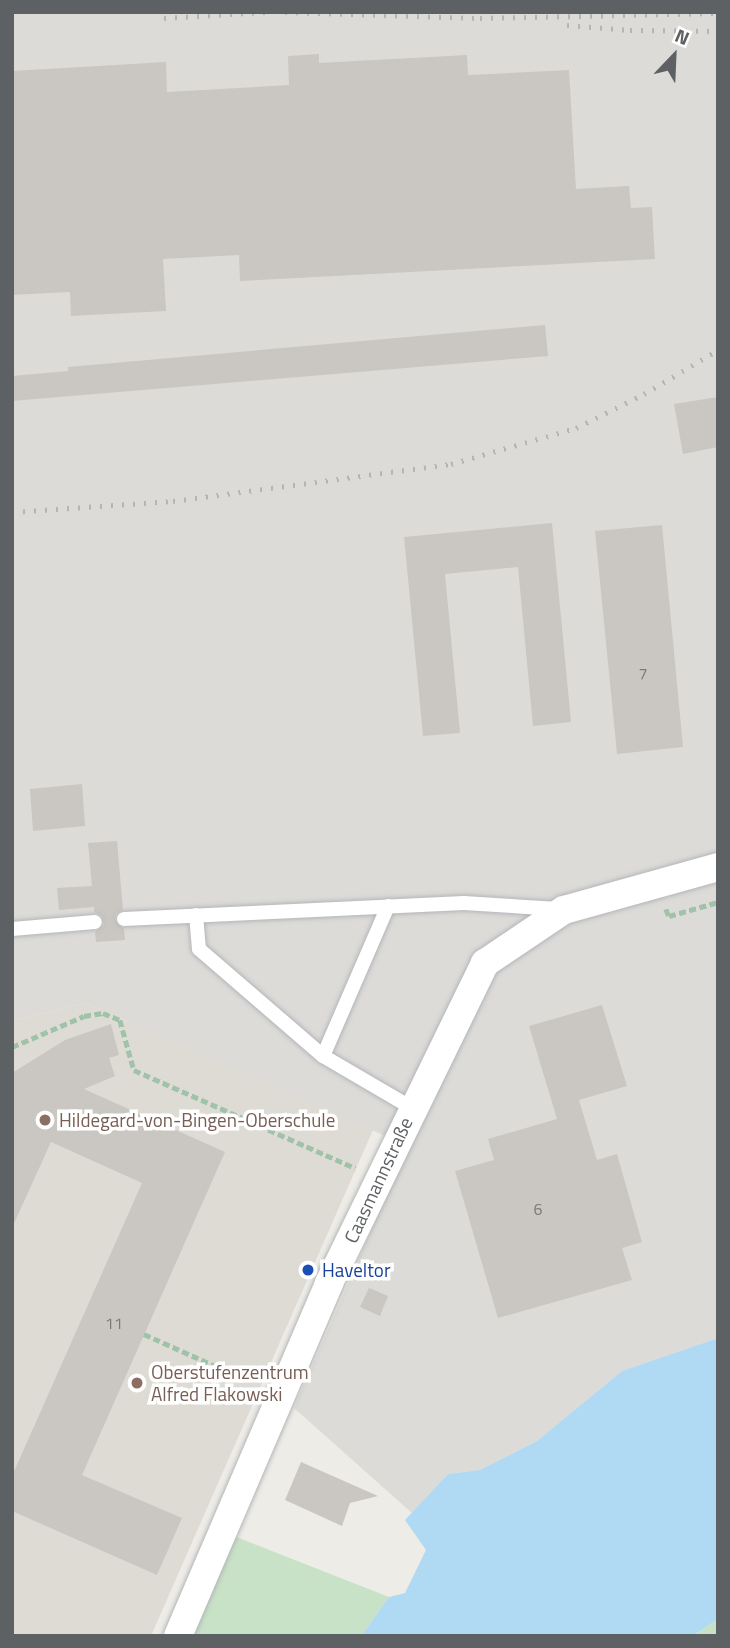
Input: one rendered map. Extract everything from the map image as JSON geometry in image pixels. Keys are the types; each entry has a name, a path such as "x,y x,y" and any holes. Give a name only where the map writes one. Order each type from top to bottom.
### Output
{"street":[{"name":"Caasmannstraße","path":"178,1636 329,1283 485,963 564,910 718,867"}],"lane":[{"path":"124,919 464,903 564,910"},
{"path":"323,1056 388,906"},
{"path":"196,915 199,949 323,1056 412,1108"},
{"path":"12,929 95,922"}],"path":[{"path":"12,1047 84,1016 103,1013 120,1020 134,1070 362,1171"},
{"path":"144,1334 213,1365"}],"shaded area":[{"path":"12,12 718,12 718,1338 622,1371 537,1441 480,1470 448,1474 412,1513 294,1408 408,1146 86,1003 12,1021"},
{"name":"Oberstufenzentrum Alfred Flakowski","path":"86,1003 373,1130 151,1636 12,1636 12,1021"}],"green space":[{"path":"236,1537 389,1597 361,1636 191,1636"},
{"path":"718,1619 718,1636 694,1636"}],"water":[{"path":"718,1338 718,1619 693,1636 361,1636 389,1597 405,1593 426,1550 405,1520 448,1474 480,1470 537,1441 622,1371"}],"building":[{"path":"319,54 319,63 467,55 468,75 569,70 576,189 629,186 631,208 652,207 655,259 240,281 239,255 163,259 166,311 71,316 70,292 12,295 12,71 166,62 167,92 289,85 288,56"},
{"path":"545,325 548,356 12,401 12,376 68,371 68,367"},
{"path":"718,397 718,447 683,454 674,404"},
{"path":"552,523 571,722 533,726 518,567 445,574 460,733 423,736 404,537"},
{"path":"662,525 683,747 617,754 595,531"},
{"path":"82,784 85,826 33,831 30,789"},
{"path":"117,841 123,910 116,914 115,920 124,929 125,940 96,942 95,932 104,925 102,916 94,912 94,907 59,910 57,888 92,886 88,843"},
{"path":"602,1005 627,1086 579,1100 597,1160 617,1154 642,1242 622,1248 632,1280 498,1318 455,1171 494,1160 488,1139 557,1119 529,1026"},
{"path":"111,1024 119,1055 109,1058 115,1076 84,1089 225,1152 82,1475 182,1518 157,1575 12,1511 12,1476 142,1183 51,1142 12,1228 12,1073 65,1040"},
{"path":"369,1288 388,1296 380,1316 360,1307"},
{"path":"301,1462 378,1496 350,1503 342,1526 285,1500"}],"railway":[{"path":"164,18 266,12"},
{"path":"285,12 480,18 718,13"},
{"path":"567,25 630,30 718,31"},
{"path":"12,512 173,501 451,464 576,428 644,394 718,350"}],"place":[{"name":"Hildegard-von-Bingen-Oberschule","path":"45,1120"},
{"name":"Haveltor","path":"308,1270"},
{"name":"Oberstufenzentrum Alfred Flakowski","path":"137,1383"}]}
